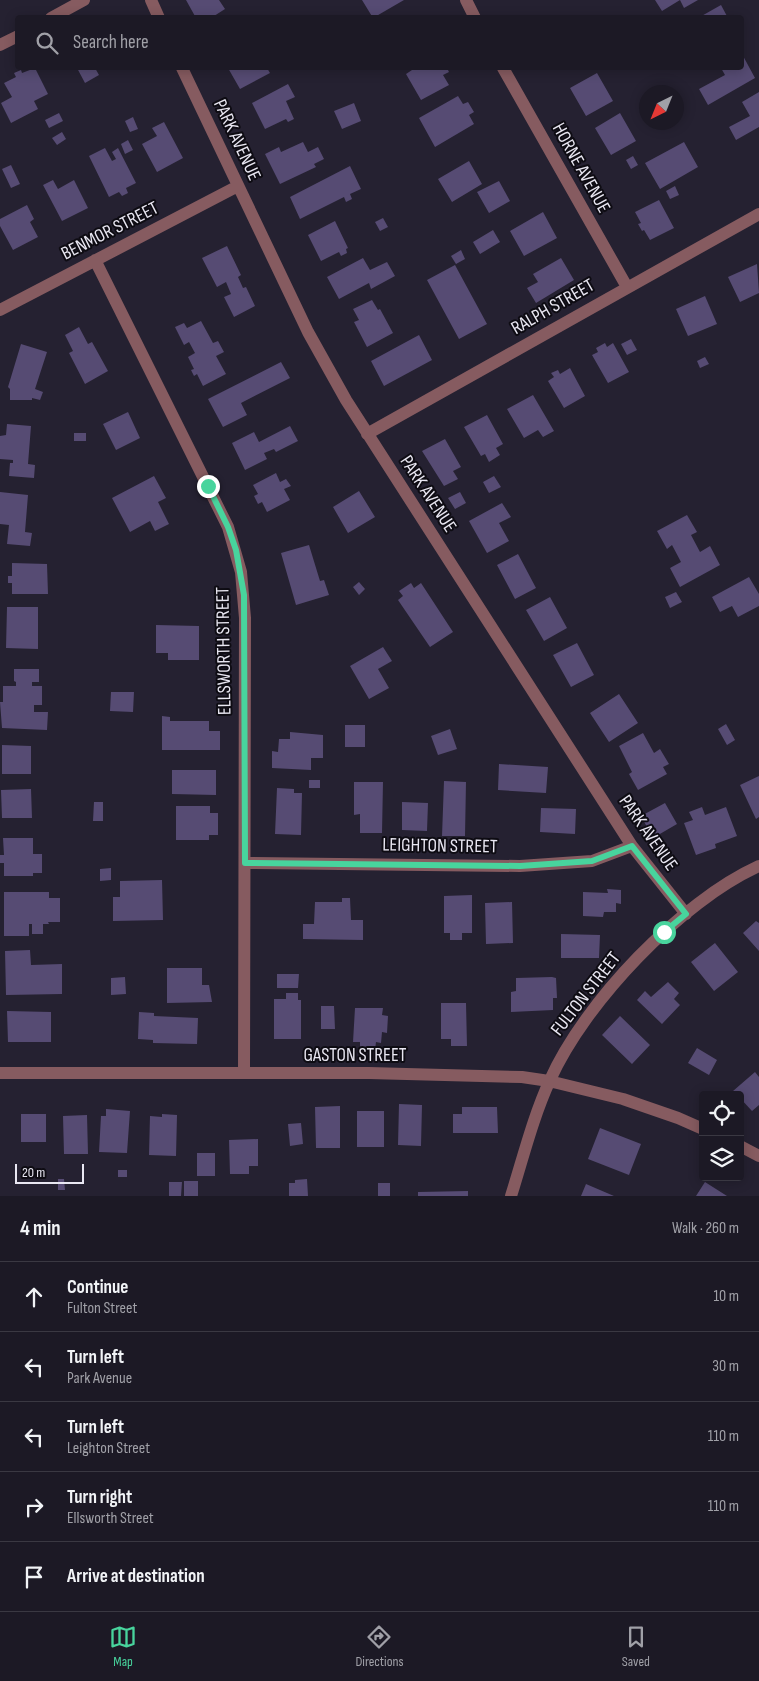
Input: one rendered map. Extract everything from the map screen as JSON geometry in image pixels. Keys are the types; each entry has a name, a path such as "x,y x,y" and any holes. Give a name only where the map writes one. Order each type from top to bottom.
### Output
{"street":[{"path":"56,15 84,0"},
{"path":"151,0 158,15"},
{"path":"466,0 474,15"},
{"path":"0,45 15,38"},
{"name":"PARK AVENUE","path":"183,70 308,332 367,434 632,846 686,914"},
{"name":"HORNE AVENUE","path":"505,70 626,287"},
{"name":"BENMOR STREET","path":"0,310 238,186"},
{"name":"RALPH STREET","path":"367,434 759,214"},
{"name":"ELLSWORTH STREET","path":"95,260 219,508 236,550 244,595 245,618 244,1073"},
{"name":"LEIGHTON STREET","path":"245,863 520,866 592,861 632,846"},
{"name":"FULTON STREET","path":"511,1196 549,1081 574,1038 611,987 643,952 686,914 742,875 759,866"},
{"name":"GASTON STREET","path":"0,1073 494,1075 549,1081 623,1100 678,1118 699,1127"},
{"path":"744,1148 759,1156"}],"building":[{"path":"186,0 219,0 225,9 216,15 194,15"},
{"path":"362,0 404,0 378,15 371,15"},
{"path":"655,0 680,0 662,11"},
{"path":"680,0 698,0 684,8"},
{"path":"721,5 726,15 703,15"},
{"path":"744,58 755,78 708,105 699,89 725,75 722,70 744,70"},
{"path":"21,70 22,73 36,70 48,94 34,101 38,109 11,123 1,103 12,97 4,83 16,77 14,73"},
{"path":"78,70 96,70 99,75 85,83"},
{"path":"229,70 268,70 270,73 240,89"},
{"path":"412,70 448,70 449,72 443,75 449,85 421,100 406,74"},
{"path":"597,73 613,101 586,116 570,88"},
{"path":"288,84 295,97 286,101 294,119 288,122 286,119 265,129 252,103"},
{"path":"759,92 759,127 736,140 729,127 750,116 742,102"},
{"path":"458,96 463,104 468,102 474,112 469,115 474,124 435,147 419,118"},
{"path":"354,103 361,121 342,129 334,111"},
{"path":"59,113 63,121 49,128 45,120"},
{"path":"620,113 636,141 611,155 595,128"},
{"path":"133,117 138,129 130,132 125,121"},
{"path":"164,122 183,158 157,172 142,144 157,136 152,128"},
{"path":"62,132 66,139 57,145 52,138"},
{"path":"128,140 133,150 125,154 121,144"},
{"path":"303,142 308,152 318,147 324,159 314,164 316,167 280,184 265,154 279,147 281,152"},
{"path":"684,142 698,167 660,189 645,163"},
{"path":"105,148 112,161 116,159 112,152 118,148 136,183 126,188 128,193 122,196 119,192 109,197 89,156"},
{"path":"633,156 638,165 631,169 626,160"},
{"path":"469,161 482,184 452,202 438,179"},
{"path":"11,165 20,184 11,188 2,169"},
{"path":"350,166 361,189 350,194 352,199 346,202 344,197 300,219 290,197"},
{"path":"53,180 58,189 74,180 88,208 62,221 43,185"},
{"path":"499,181 510,201 489,213 477,192"},
{"path":"675,186 679,195 670,199 666,191"},
{"path":"659,200 674,228 650,240 638,224 641,223 635,212"},
{"path":"27,205 34,219 30,222 38,237 13,250 0,226 0,219"},
{"path":"543,212 557,238 524,256 510,231"},
{"path":"383,218 388,227 380,231 375,222"},
{"path":"335,221 348,248 346,249 347,253 341,256 339,252 321,261 308,235"},
{"path":"493,230 500,242 480,254 473,242"},
{"path":"227,246 241,275 238,277 243,288 246,287 255,306 234,317 224,297 231,294 226,282 217,287 202,258"},
{"path":"461,250 465,259 456,264 451,256"},
{"path":"363,258 370,270 387,262 395,276 371,289 369,283 339,299 327,277"},
{"path":"561,258 574,280 536,303 527,288 538,282 533,274"},
{"path":"757,264 759,293 740,302 728,277"},
{"path":"455,265 487,324 459,339 427,280"},
{"path":"705,296 717,324 688,336 676,309"},
{"path":"372,300 378,310 380,309 393,333 367,347 354,322 359,320 353,309"},
{"path":"201,321 213,343 218,341 224,352 216,356 226,374 203,386 197,374 194,376 191,370 194,369 188,357 195,353 189,342 184,345 175,327 184,323 187,328"},
{"path":"79,327 88,344 92,342 108,371 85,384 69,353 73,351 65,335"},
{"path":"419,335 432,360 384,386 371,361"},
{"path":"631,339 637,350 627,355 621,344"},
{"path":"605,343 607,347 613,343 629,372 608,383 592,355 598,352 596,348"},
{"path":"21,344 47,352 35,389 43,392 40,400 32,398 32,400 10,400 10,389 8,387"},
{"path":"705,357 709,364 700,368 697,361"},
{"path":"281,362 290,378 241,403 247,415 223,427 208,399"},
{"path":"570,368 585,396 564,408 548,381 554,377 551,373 558,370 560,374"},
{"path":"533,395 554,431 543,437 538,430 524,438 507,409"},
{"path":"128,412 140,438 116,450 103,424"},
{"path":"487,415 503,444 496,448 500,455 489,462 485,454 481,456 464,427"},
{"path":"7,424 31,426 28,464 35,465 34,478 9,476 10,463 13,463 13,460 0,459 0,436 6,435"},
{"path":"290,426 298,441 276,452 274,449 264,453 267,459 245,470 232,443 254,432 259,442"},
{"path":"74,433 86,433 86,441 74,441"},
{"path":"445,439 461,467 453,471 458,479 444,486 422,451"},
{"path":"276,473 280,482 286,479 291,486 284,489 290,500 267,512 262,502 258,504 254,496 258,494 253,485"},
{"path":"154,476 166,498 158,502 169,524 155,531 150,521 130,532 112,498"},
{"path":"494,476 501,487 489,493 483,482"},
{"path":"359,491 375,517 348,533 333,507"},
{"path":"0,492 28,495 25,532 32,533 30,546 7,544 9,525 0,524"},
{"path":"460,492 466,503 455,509 448,498"},
{"path":"502,503 511,517 499,523 509,541 487,553 469,521"},
{"path":"687,515 697,532 691,535 700,552 710,546 720,565 680,587 670,568 681,562 672,545 667,549 657,531"},
{"path":"309,545 320,581 324,580 329,595 296,605 281,553"},
{"path":"518,554 536,588 515,599 497,565"},
{"path":"12,563 47,564 48,594 12,594 12,583 8,583 8,576 12,576"},
{"path":"749,577 759,594 759,606 738,617 732,606 720,612 712,597"},
{"path":"359,582 365,589 359,595 353,587"},
{"path":"411,583 414,588 421,583 453,632 430,647 398,600 403,596 399,591"},
{"path":"676,592 682,602 670,608 665,597"},
{"path":"550,597 567,628 544,641 526,610"},
{"path":"7,607 38,607 38,649 6,648"},
{"path":"156,625 199,626 199,660 168,660 168,653 156,653"},
{"path":"577,643 594,675 571,687 553,655"},
{"path":"383,647 392,661 378,669 389,688 369,699 350,666"},
{"path":"14,669 39,669 39,682 32,682 32,686 42,686 42,705 34,705 34,712 48,712 47,730 2,728 0,702 3,702 3,686 16,686"},
{"path":"111,692 134,692 133,712 110,711"},
{"path":"619,694 638,723 609,742 590,713"},
{"path":"162,716 170,717 170,721 209,721 209,731 220,731 220,750 162,750"},
{"path":"726,724 735,740 727,745 718,729"},
{"path":"345,725 365,725 365,747 345,747"},
{"path":"450,729 457,749 438,755 431,736"},
{"path":"290,732 323,735 323,758 311,758 311,770 272,768 272,751 278,752 279,739 290,739"},
{"path":"643,733 654,753 660,749 669,764 663,767 667,774 638,790 629,774 632,772 619,746"},
{"path":"2,745 31,746 31,774 2,774"},
{"path":"499,764 548,767 546,793 498,790"},
{"path":"172,770 216,770 216,795 172,794"},
{"path":"759,776 759,817 756,819 740,785"},
{"path":"309,780 320,780 320,788 309,788"},
{"path":"444,781 466,782 465,836 442,836"},
{"path":"354,782 383,782 382,833 360,833 360,814 354,815"},
{"path":"277,788 294,789 294,793 302,793 301,835 275,834"},
{"path":"31,789 32,818 2,818 1,790"},
{"path":"94,802 103,802 103,821 93,821"},
{"path":"402,802 428,803 427,831 402,830"},
{"path":"665,803 677,824 653,838 641,816"},
{"path":"176,806 210,806 210,813 218,813 218,835 209,835 209,840 176,840"},
{"path":"702,807 705,815 726,807 737,836 715,844 716,848 696,855 684,823 693,820 689,812"},
{"path":"541,808 576,809 575,834 540,832"},
{"path":"3,838 33,838 33,854 42,854 42,873 33,873 33,876 4,876 4,863 0,863 0,855 4,855"},
{"path":"111,868 111,880 100,881 100,869"},
{"path":"162,880 163,920 113,921 113,897 120,897 120,881"},
{"path":"607,889 621,890 621,904 616,903 616,912 604,912 603,917 583,916 583,892 608,893"},
{"path":"4,892 49,892 49,898 60,898 60,922 43,924 43,934 32,934 32,924 29,924 29,936 4,936"},
{"path":"472,895 472,933 462,933 462,940 450,940 450,933 444,933 444,896"},
{"path":"342,898 350,898 351,920 363,920 363,940 303,939 303,924 314,924 315,902 342,902"},
{"path":"512,902 513,943 486,944 485,903"},
{"path":"756,921 759,923 759,951 743,933"},
{"path":"561,934 600,935 599,958 561,958"},
{"path":"715,943 738,972 714,991 691,962"},
{"path":"30,950 31,965 62,964 62,994 6,995 5,951"},
{"path":"167,968 202,968 202,985 209,985 212,1002 167,1003"},
{"path":"277,974 299,974 298,988 277,988"},
{"path":"125,977 126,994 111,995 111,978"},
{"path":"516,978 556,978 557,998 553,998 553,1010 511,1012 511,992 516,991"},
{"path":"668,982 679,993 674,999 680,1005 662,1024 637,1000 645,991 651,997"},
{"path":"286,993 298,993 298,1000 301,1000 301,1039 274,1039 274,999 286,999"},
{"path":"441,1003 466,1003 467,1046 451,1046 451,1039 441,1039"},
{"path":"321,1006 334,1006 335,1029 321,1029"},
{"path":"355,1008 383,1008 382,1015 388,1016 387,1033 382,1032 381,1043 376,1042 375,1050 360,1050 360,1042 353,1042"},
{"path":"7,1011 51,1012 51,1042 8,1042"},
{"path":"139,1012 154,1013 154,1016 198,1018 197,1044 153,1043 153,1040 138,1039"},
{"path":"620,1016 650,1045 632,1064 602,1035"},
{"path":"697,1048 717,1060 709,1075 688,1063"},
{"path":"755,1072 759,1077 759,1105 752,1111 744,1102 744,1091 733,1091"},
{"path":"399,1104 422,1105 421,1146 398,1145"},
{"path":"340,1106 340,1148 316,1148 315,1107"},
{"path":"462,1107 497,1107 498,1133 453,1133 453,1114 462,1114"},
{"path":"106,1109 130,1111 127,1153 99,1152 101,1116 106,1116"},
{"path":"357,1111 384,1111 384,1147 357,1147"},
{"path":"21,1114 46,1114 46,1142 21,1142"},
{"path":"162,1114 177,1115 176,1156 149,1155 150,1116 162,1117"},
{"path":"87,1115 88,1154 64,1154 63,1116"},
{"path":"301,1123 303,1144 290,1146 288,1124"},
{"path":"600,1128 641,1144 629,1175 588,1159"},
{"path":"258,1139 258,1166 249,1166 249,1174 230,1174 229,1140"},
{"path":"197,1153 215,1153 215,1176 197,1176"},
{"path":"118,1170 127,1170 127,1177 118,1177"},
{"path":"58,1179 64,1179 65,1190 58,1190"},
{"path":"307,1179 308,1196 289,1196 289,1183 295,1183 295,1180"},
{"path":"184,1181 198,1181 198,1196 184,1196"},
{"path":"169,1182 182,1182 181,1196 169,1196"},
{"path":"705,1182 727,1196 696,1196"},
{"path":"378,1183 390,1183 390,1196 378,1196"},
{"path":"586,1184 614,1196 581,1196"},
{"path":"468,1191 468,1196 418,1196 418,1192"}],"route":[{"path":"208,486 228,527 236,550 244,595 245,863 396,863 520,866 592,861 619,853 632,846 660,885 686,914 664,932"}]}
